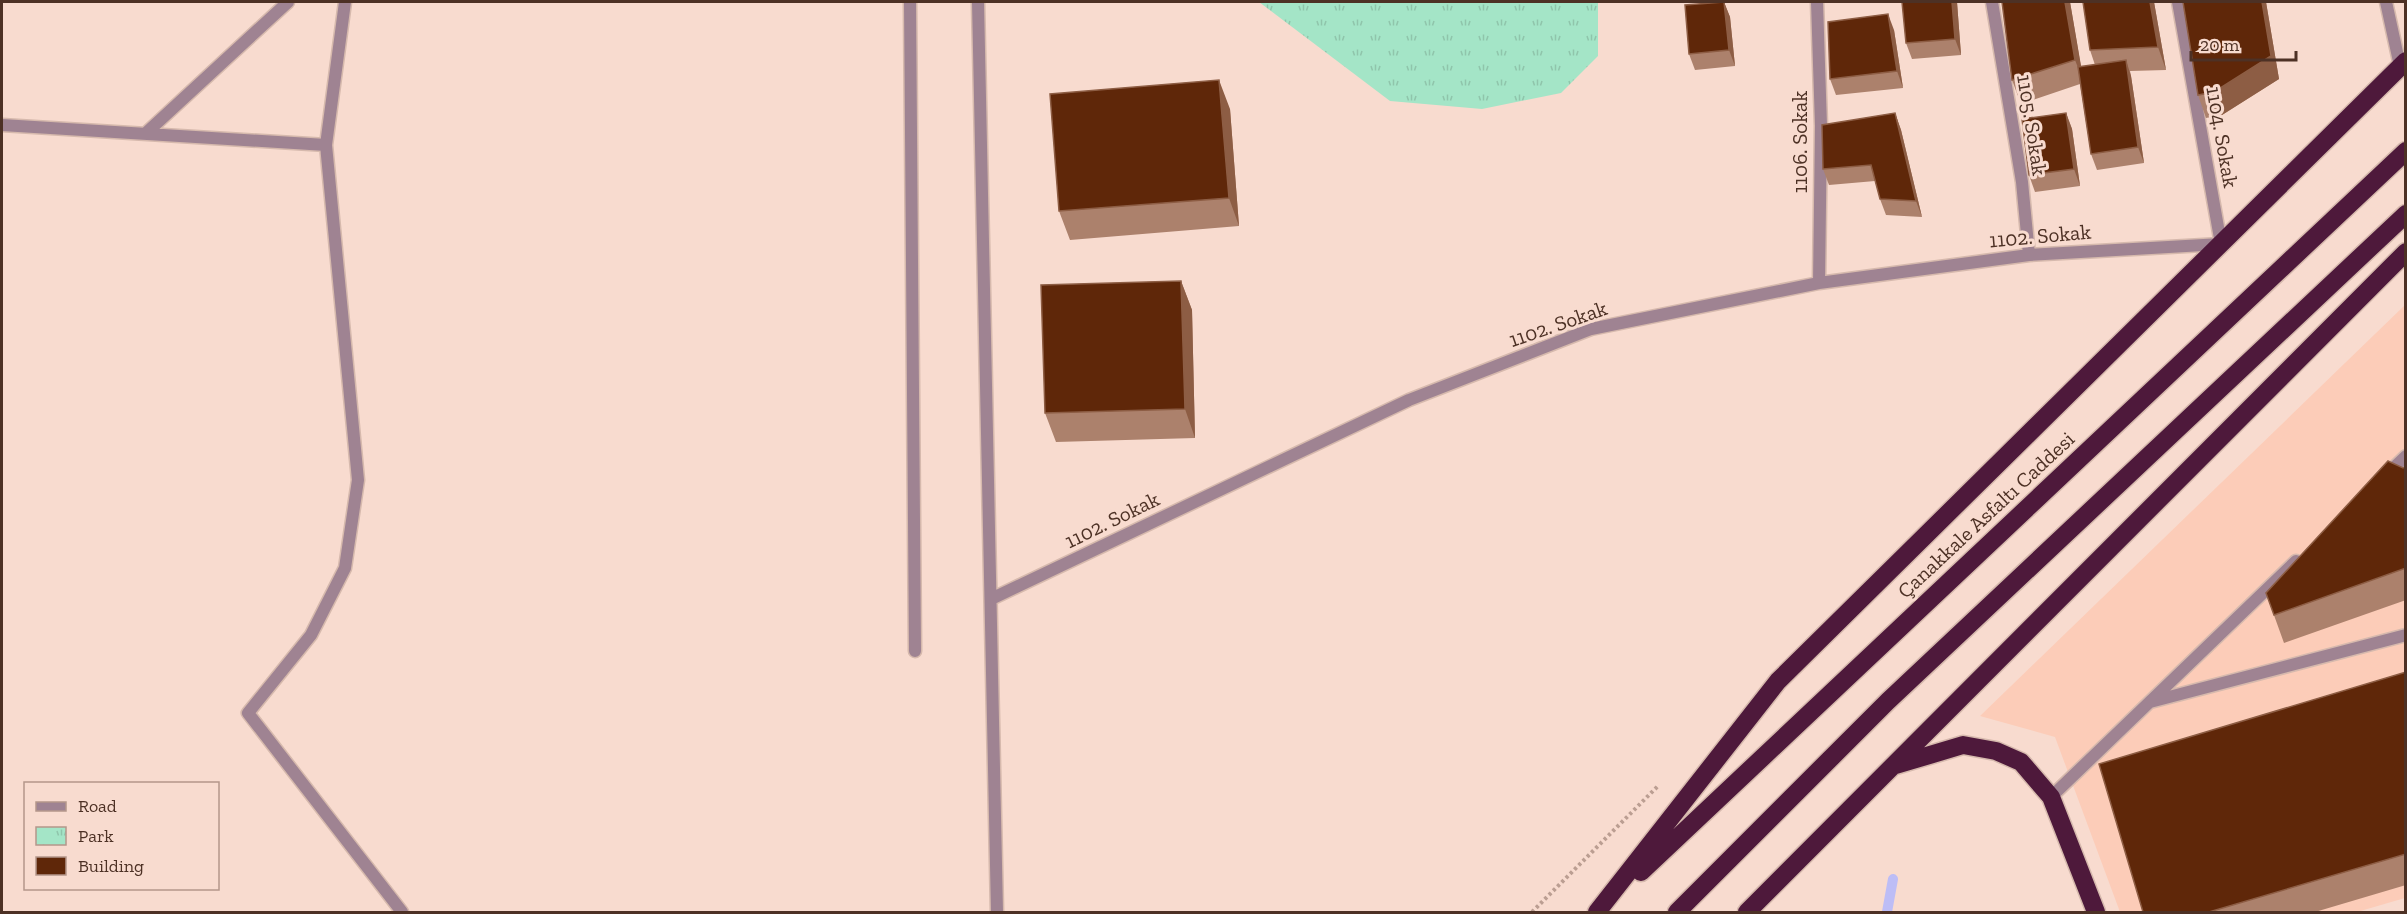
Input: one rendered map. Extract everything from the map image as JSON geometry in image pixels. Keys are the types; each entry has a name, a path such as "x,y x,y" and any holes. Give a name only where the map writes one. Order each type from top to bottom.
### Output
{"highway":[{"path":"1597,912 1778,681 2403,64"},
{"name":"Çanakkale Asfaltı Caddesi","path":"1597,912 2406,151"},
{"path":"1677,912 1888,701 2406,214"},
{"path":"1747,912 2406,252"},
{"path":"1894,765 1964,745 1996,751 2021,762 2051,797 2096,912"}],"street":[{"path":"145,134 288,2"},
{"path":"345,2 326,145 358,480 345,568 311,635 248,713 402,912"},
{"path":"909,2 915,651"},
{"path":"978,2 997,912"},
{"name":"1106. Sokak","path":"1816,2 1821,126 1819,283"},
{"name":"1105. Sokak","path":"1992,2 2022,182 2029,255"},
{"name":"1104. Sokak","path":"2178,2 2221,244"},
{"path":"2386,2 2403,64"},
{"path":"2,125 326,145"},
{"name":"1102. Sokak","path":"991,599 1409,400 1591,329 1819,283 2029,255 2221,244"},
{"path":"2371,489 2406,456"},
{"path":"2051,797 2303,555"},
{"path":"2149,702 2406,635"}],"shaded area":[{"path":"2405,305 2405,898 2357,912 2120,912 2055,737 1980,716"}],"green space":[{"path":"1259,2 1598,2 1598,56 1561,93 1482,109 1390,101"}],"building":[{"path":"1724,2 1729,50 1689,54 1685,5"},
{"path":"1902,2 1952,2 1955,39 1906,43"},
{"path":"2002,2 2065,2 2075,60 2012,80"},
{"path":"2083,2 2150,2 2158,47 2090,50"},
{"path":"2183,2 2262,2 2271,56 2214,92 2198,95"},
{"path":"1888,14 1897,71 1830,79 1828,22"},
{"path":"2126,60 2138,147 2091,154 2078,67"},
{"path":"1219,80 1229,198 1059,211 1050,94"},
{"path":"1895,113 1916,201 1880,199 1871,165 1823,169 1822,125"},
{"path":"2066,113 2074,169 2029,175 2022,119"},
{"path":"1181,281 1185,409 1045,413 1041,285"},
{"path":"2388,461 2403,468 2406,466 2406,568 2274,615 2266,593"},
{"path":"2406,672 2406,854 2209,912 2143,912 2099,764"}],"waterway":[{"path":"1887,912 1893,879"}]}
